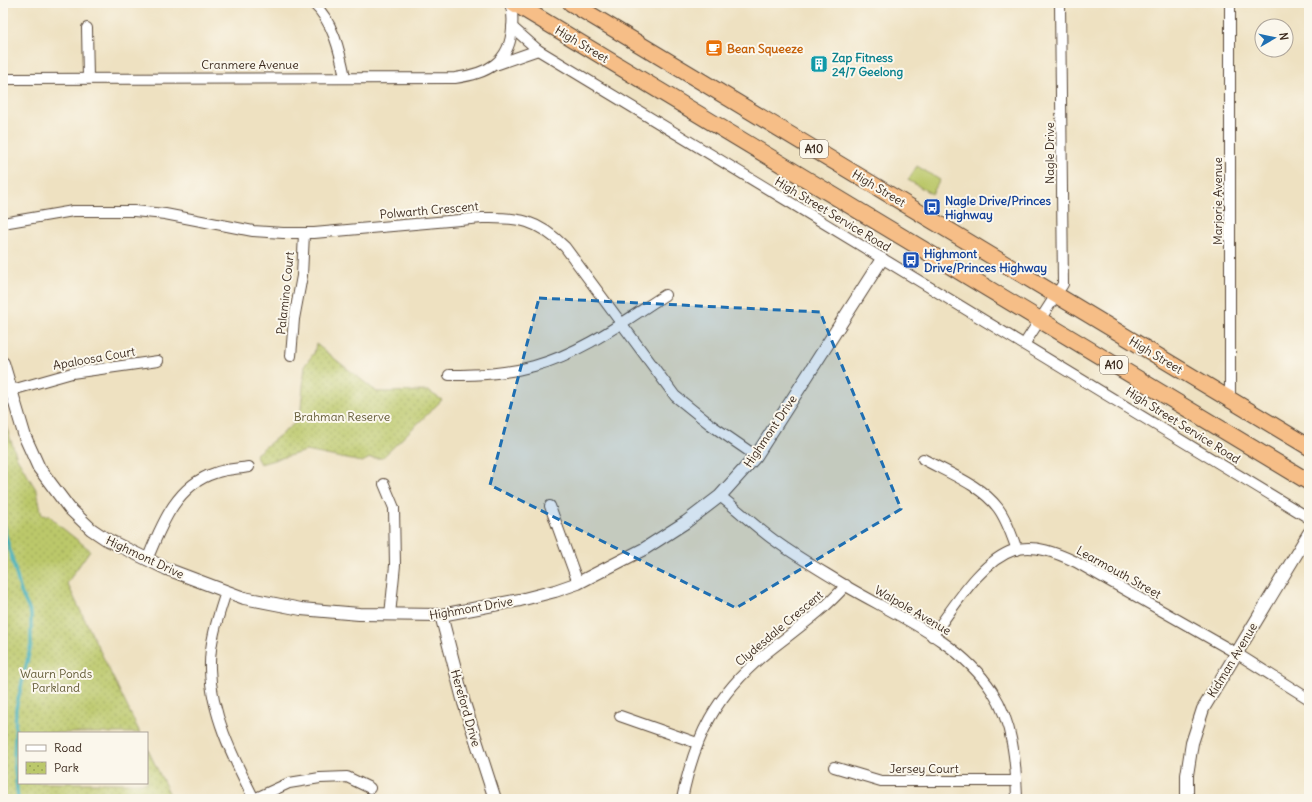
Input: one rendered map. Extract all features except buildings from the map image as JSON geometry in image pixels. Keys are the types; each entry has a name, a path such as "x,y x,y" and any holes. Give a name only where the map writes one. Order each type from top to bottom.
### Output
{"highway":[{"name":"High Street","path":"514,3 1309,482"},
{"name":"High Street","path":"571,3 1309,448"}],"street":[{"path":"313,3 333,33 340,52 345,77"},
{"path":"495,66 506,51 512,27 514,12 510,3"},
{"name":"Nagle Drive","path":"1039,320 1063,284 1060,3"},
{"name":"Marjorie Avenue","path":"1230,3 1230,400"},
{"name":"High Street Service Road","path":"512,27 538,50 882,259 1025,343 1309,518"},
{"path":"87,28 88,78"},
{"name":"Cranmere Avenue","path":"3,79 345,77 455,78 469,76 538,50"},
{"name":"Polwarth Crescent","path":"3,223 73,211 134,211 165,214 253,231 304,233 482,218 524,220 539,226 552,234 566,247 592,280 621,324 675,396 711,425 756,456"},
{"name":"Palamino Court","path":"291,356 294,319 302,276 304,233"},
{"name":"Highmont Drive","path":"3,363 12,390 24,437 39,468 69,508 91,529 106,539 147,560 244,598 300,609 390,615 440,615 520,600 555,591 578,583 644,549 686,522 720,496 756,456 882,259"},
{"path":"449,375 492,374 534,366 576,350 621,324 665,295"},
{"path":"1025,343 1039,320"},
{"name":"Apaloosa Court","path":"12,390 72,373 158,361"},
{"path":"923,459 967,483 991,500 1003,515 1017,550"},
{"path":"147,560 165,518 189,487 215,473 249,467"},
{"path":"384,484 394,508 395,565 390,615"},
{"name":"Walpole Avenue","path":"720,496 774,540 846,585 948,645 971,664 992,691 1004,714 1012,740 1017,799"},
{"path":"550,506 578,583"},
{"name":"Kidman Avenue","path":"1187,799 1187,776 1192,743 1203,710 1309,533"},
{"name":"Learmouth Street","path":"932,636 978,575 1000,558 1017,550 1038,549 1062,555 1236,653 1309,699"},
{"name":"Clydesdale Crescent","path":"682,799 688,769 697,743 715,707 736,681 764,655 833,600 846,585"},
{"path":"226,592 215,627 211,647 210,669 212,687 218,715 231,750 254,799 289,783 320,778 347,778 370,788"},
{"name":"Hereford Drive","path":"440,615 464,703 495,799"},
{"path":"620,716 697,743"},
{"name":"Jersey Court","path":"834,767 881,781 1016,781"}],"highlighted area":[{"path":"539,298 820,312 901,509 736,608 490,485"}],"green space":[{"path":"917,166 940,180 932,194 908,180"},
{"name":"Brahman Reserve","path":"316,344 377,392 428,391 442,400 382,458 370,458 362,462 306,451 260,464 255,455 300,419 305,365 314,353"},
{"name":"Waurn Ponds Parkland","path":"3,418 17,458 37,491 42,515 50,516 61,527 90,550 67,583 140,732 18,732 18,784 148,784 148,750 172,799 3,799"}],"waterway":[{"path":"3,525 21,592 31,614 31,645 16,708 14,761 18,799"}],"place":[{"name":"Bean Squeeze","path":"714,48"},
{"name":"Zap Fitness 24/7 Geelong","path":"819,64"},
{"name":"Nagle Drive/Princes Highway","path":"932,207"},
{"name":"Highmont Drive/Princes Highway","path":"911,260"}]}
